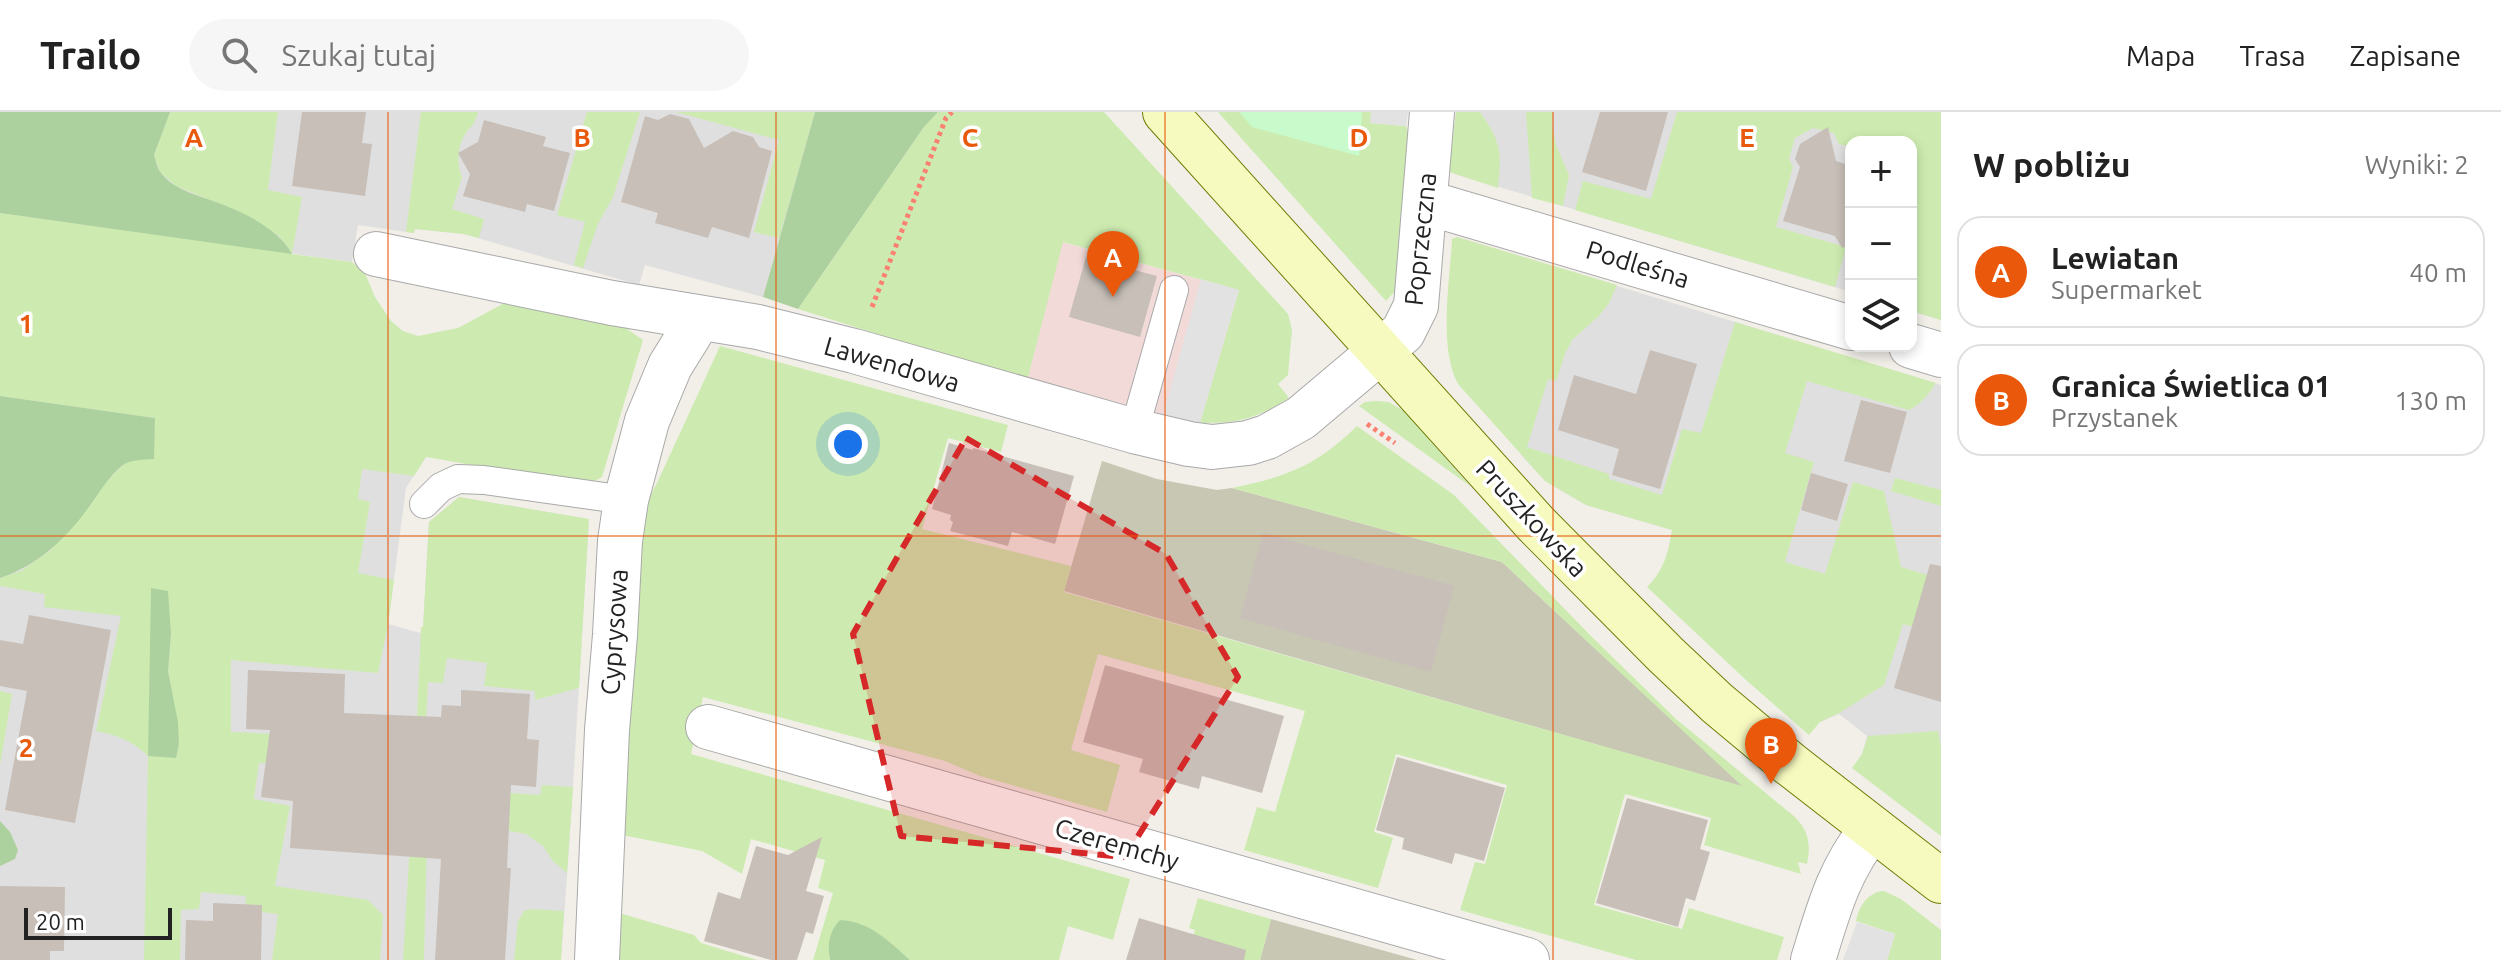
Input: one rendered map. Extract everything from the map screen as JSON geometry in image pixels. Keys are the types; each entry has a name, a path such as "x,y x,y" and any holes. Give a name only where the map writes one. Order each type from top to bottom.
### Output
{"street":[{"name":"Pruszkowska","path":"1165,112 1536,524 1666,655 1741,723 1941,881"},
{"name":"Poprzeczna","path":"1380,352 1403,332 1416,306 1432,112"},
{"name":"Podleśna","path":"1425,202 1845,326"},
{"name":"Lawendowa","path":"376,254 699,319 758,327 854,351 1134,431 1212,447 1248,443 1267,437 1301,418 1380,352"},
{"name":"Cyprysowa","path":"597,960 607,730 620,541 626,500 647,421 670,366 699,319"},
{"path":"1917,348 1941,355"},
{"name":"Czeremchy","path":"708,727 1527,960"},
{"path":"1813,960 1839,880 1872,828"}],"lane":[{"path":"1134,431 1174,290"},
{"path":"424,504 441,487 458,479 626,500"}],"path":[{"path":"854,351 946,118 952,112"}],"highlighted area":[{"path":"966,438 1166,554 1238,677 1125,857 901,836 853,634"}],"shaded area":[{"path":"48,112 815,112 763,297 645,265 639,285 464,234 415,229 414,233 358,225 352,262 0,213 0,181"},
{"path":"1371,112 1408,112 1406,126 1370,123"},
{"path":"1456,112 1941,112 1941,320 1917,313 1917,136 1845,136 1845,290 1449,172"},
{"path":"1457,237 1941,385 1941,814 1862,754 1867,736 1839,714 1820,722 1659,575 1666,562 1672,530 1586,505 1545,481 1521,455"},
{"path":"1062,242 1239,290 1200,423 1121,404 1117,407 1027,381"},
{"path":"1201,279 1239,290 1200,423 1163,415"},
{"path":"0,396 426,457 406,488 388,624 420,633 423,627 429,522 459,497 589,519 561,960 0,960"},
{"path":"1102,461 1157,479 1217,490 1232,488 1502,562 1744,787 1064,591"},
{"path":"1271,919 1417,960 1260,960"},
{"path":"1857,922 1895,934 1887,960 1843,960"}],"green space":[{"path":"0,112 170,112 154,155 166,179 179,188 259,222 278,236 292,254 0,213"},
{"path":"170,112 278,112 268,190 302,197 292,254 352,262 365,273 375,297 391,321 403,331 418,336 458,328 512,299 610,317 643,340 602,477 587,485 426,457 414,476 362,469 358,499 370,502 358,573 394,580 378,673 231,660 231,732 374,738 333,766 259,763 254,799 290,806 275,886 368,900 383,915 380,960 272,960 278,914 245,910 246,896 201,892 199,909 181,910 180,960 144,960 148,756 124,739 96,731 121,616 44,607 45,594 0,586 0,578 21,571 51,550 103,485 126,462 155,418 0,396 0,213 292,253 278,235 234,210 176,186 160,172 154,155","holes":["152,588 171,634 168,671 179,744 176,758"]},
{"path":"421,112 478,112 460,146 462,177 452,209 484,219 479,238 415,229 414,233 406,232"},
{"path":"587,112 640,112 613,197 598,224 583,268 574,265 585,222 557,215"},
{"path":"676,112 815,112 779,238 754,232 779,140"},
{"path":"815,112 938,112 924,127 798,309 763,297"},
{"path":"938,112 1104,112 1288,314 1292,330 1288,375 1278,384 1289,398 1247,418 1200,423 1239,290 1063,242 1027,381 798,309 924,127"},
{"path":"1218,112 1371,112 1371,123 1406,126 1416,164 1397,289 1386,301"},
{"path":"1239,112 1362,112 1359,156 1252,127"},
{"path":"1456,112 1480,112 1492,131 1500,156 1498,188 1449,172"},
{"path":"1526,112 1553,112 1556,145 1569,175 1563,206 1532,198"},
{"path":"1677,112 1941,112 1941,320 1917,313 1917,136 1845,136 1845,146 1839,144 1834,133 1813,128 1795,138 1789,159 1793,167 1776,227 1845,247 1835,287 1575,210 1583,181 1651,199"},
{"path":"1457,237 1617,285 1599,316 1572,340 1556,381 1548,379 1527,447 1609,474 1609,479 1662,495 1682,429 1701,433 1735,322 1936,383 1924,399 1909,410 1807,381 1785,453 1814,462 1785,562 1825,574 1853,482 1884,491 1901,567 1941,579 1941,635 1903,624 1884,685 1820,722 1809,735 1647,587 1664,561 1672,530 1586,505 1545,481 1458,384 1448,352 1447,333 1452,239"},
{"path":"720,346 1008,425 1001,452 948,438 922,529 1071,566 1064,592 1742,786 1502,562 1232,488 1300,468 1328,451 1357,426 1454,495 1676,719 1795,817 1806,833 1808,857 1807,864 1798,862 1801,874 1704,845 1711,818 1625,794 1594,905 1682,929 1689,908 1784,937 1777,960 1636,960 1460,910 1475,862 1485,864 1507,785 1396,754 1374,832 1393,838 1378,888 1244,850 1257,807 1275,812 1305,711 1098,654 1071,750 1120,765 1107,812 980,776 945,761 703,697 691,754 1130,879 1113,940 1068,926 1059,960 910,960 889,942 829,956 830,960 813,960 833,893 818,888 825,860 751,839 742,874 702,851 622,835 646,494 651,494 657,483"},
{"path":"0,396 155,418 154,459 123,465 73,528 52,548 27,566 0,578"},
{"path":"1376,401 1389,402 1404,411 1470,486 1359,406"},
{"path":"1895,478 1941,490 1941,506 1891,491"},
{"path":"459,497 589,519 579,688 535,700 535,691 484,686 487,663 447,658 443,683 428,682 423,787 540,795 542,785 573,787 567,873 553,861 543,846 526,834 447,820 427,834 424,960 403,960 429,522"},
{"path":"151,588 168,591 171,634 168,671 178,722 176,758 148,756"},
{"path":"0,691 12,694 0,765"},
{"path":"1938,731 1941,747 1941,836 1852,768 1862,754 1868,736"},
{"path":"0,821 10,832 18,850 15,859 0,866"},
{"path":"1884,891 1901,899 1941,930 1941,960 1887,960 1895,934 1856,921 1865,901 1873,894"},
{"path":"1198,898 1271,919 1260,960 1186,960 1195,930 1189,928"},
{"path":"524,911 564,911 561,960 514,960 518,921"},
{"path":"616,912 694,935 701,943 757,960 614,960"},
{"path":"840,920 870,928 910,960 830,960 830,938"}],"building":[{"path":"302,112 366,112 362,143 372,144 365,196 292,186"},
{"path":"1600,112 1668,112 1646,191 1582,172"},
{"path":"670,114 689,119 704,148 733,131 753,137 759,147 772,151 749,238 712,227 708,238 655,223 658,213 621,202 645,116 658,120"},
{"path":"484,120 546,137 543,146 570,153 554,211 527,204 525,212 463,196 470,174 458,153 478,142"},
{"path":"1828,127 1836,161 1845,164 1845,247 1842,248 1835,236 1783,221 1800,167 1795,159 1800,144"},
{"path":"1086,257 1157,276 1140,337 1069,317"},
{"path":"1650,350 1697,364 1660,489 1612,475 1619,449 1558,430 1574,375 1636,394"},
{"path":"1861,400 1907,412 1890,473 1844,461"},
{"path":"949,443 1074,476 1055,544 1012,532 1008,546 950,531 953,522 951,515 932,509"},
{"path":"1811,473 1848,484 1837,521 1801,510"},
{"path":"1263,533 1454,586 1431,672 1240,618"},
{"path":"1930,564 1941,566 1941,702 1894,688"},
{"path":"29,615 111,630 75,823 5,810 27,691 0,686 0,640 23,644"},
{"path":"1105,665 1284,716 1262,793 1202,776 1199,789 1139,772 1143,759 1083,742"},
{"path":"248,670 345,674 344,713 441,717 442,705 461,706 461,690 530,694 527,739 539,740 536,787 511,785 507,868 511,868 505,960 435,960 441,859 290,848 293,801 261,797 270,730 246,729"},
{"path":"1397,757 1505,788 1484,861 1455,853 1452,864 1402,849 1404,838 1376,830"},
{"path":"1627,798 1708,820 1700,849 1710,852 1695,901 1686,898 1678,927 1596,903"},
{"path":"822,837 806,891 824,896 813,934 806,932 797,960 771,960 704,941 718,892 740,899 756,846 788,855"},
{"path":"0,886 65,887 64,951 50,951 50,960 0,960"},
{"path":"213,903 262,905 261,960 185,960 186,920 213,921"},
{"path":"1139,918 1246,950 1244,960 1126,960"}],"place":[{"name":"Lewiatan","path":"1113,297"},
{"name":"Granica Świetlica 01","path":"1771,784"}]}
